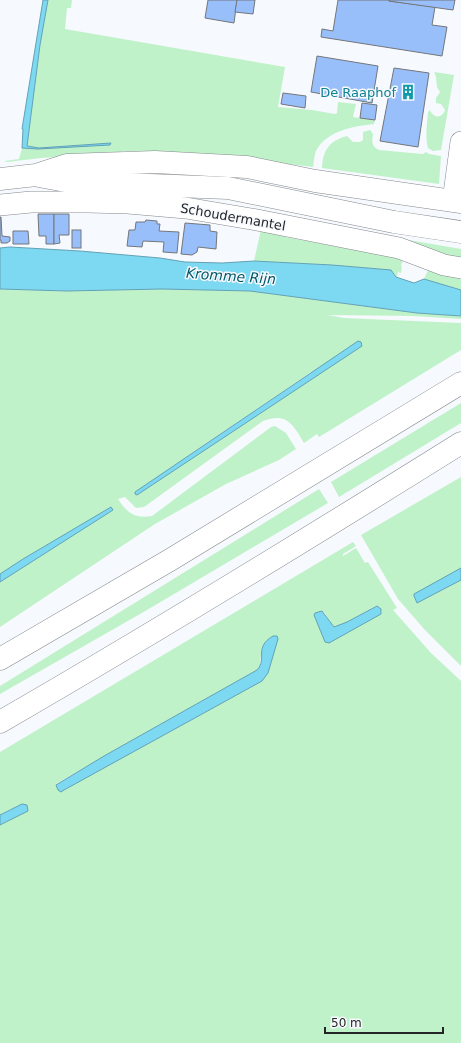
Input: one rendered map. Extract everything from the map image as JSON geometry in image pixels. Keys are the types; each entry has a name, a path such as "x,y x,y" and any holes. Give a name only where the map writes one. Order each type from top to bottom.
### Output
{"main road":[{"name":"Schoudermantel","path":"0,179 36,175 67,165 155,162 247,167 315,181 457,202"},
{"name":"Schoudermantel","path":"36,175 71,182 228,188 394,222 461,232"},
{"path":"0,659 317,472 461,383"},
{"path":"0,722 344,516 461,443"}],"street":[{"path":"457,202 461,142"},
{"name":"Schoudermantel","path":"0,205 31,202 87,202 128,203 186,208 257,220 399,248 444,265 461,268"}],"green space":[{"path":"48,0 72,0 71,8 67,8 65,29 285,67 278,107 335,114 337,113 338,102 356,104 353,117 375,120 374,124 349,128 333,134 321,144 316,151 313,167 204,154 122,151 121,153 41,158 7,162 4,161 19,159 22,148 38,149 111,144 39,148 27,146 40,45"},
{"path":"434,72 454,75 441,150 433,151 428,148 427,144 426,130 428,112 430,110 433,115 440,116 445,110 441,104 436,103 436,98 440,92 437,87"},
{"path":"370,130 373,134 373,145 379,150 423,154 426,152 441,156 439,184 322,168 324,156 331,144 347,136 353,142 360,142 363,140 363,132"},
{"path":"262,225 286,232 285,237 403,259 401,273 398,272 397,277 391,270 254,261"},
{"path":"397,238 461,249 461,263"},
{"path":"430,266 461,275 461,290 424,279"},
{"path":"0,289 67,291 162,289 250,291 417,313 461,316 461,319 413,316 328,315 344,318 461,323 461,350 319,437 317,434 304,443 292,425 283,419 278,418 263,421 144,507 136,508 125,497 118,499 128,511 136,516 152,516 271,427 275,426 286,433 296,449 279,460 226,484 155,524 0,627 0,582 113,510 111,507 0,574","holes":["314,370 293,391 137,495 135,492"]},
{"path":"461,403 461,423 339,497 331,482"},
{"path":"461,477 461,666 425,630 398,599 361,535"},
{"path":"319,489 328,503 147,610 0,694 0,686"},
{"path":"353,542 356,546 343,554 343,556 356,548 365,563 368,562 397,608 393,610 431,653 461,681 461,1043 0,1043 0,825 11,820 11,809 0,815 0,752","holes":["376,606 382,611 381,614 325,642 314,615 324,612 334,627 347,622","262,645 261,681 64,790 56,784 257,670 260,665"]}],"water":[{"path":"43,0 48,0 40,45 27,146 39,148 111,143 110,145 38,149 22,148 22,129"},
{"name":"Kromme Rijn","path":"10,247 80,251 160,258 185,262 222,263 254,261 391,270 396,277 414,283 424,279 461,290 461,316 417,313 250,291 162,289 67,291 0,289 0,248"},
{"path":"358,341 361,342 362,346 137,495 135,494 135,492"},
{"path":"111,507 113,510 0,582 0,574"},
{"path":"461,568 461,580 417,603 414,594"},
{"path":"377,606 381,609 381,614 329,643 325,642 314,615 315,613 322,611 334,627 347,622"},
{"path":"273,636 277,636 278,639 268,673 262,681 61,792 58,790 56,785 104,756 257,670 260,666 262,649 267,640"},
{"path":"22,804 27,805 28,811 0,825 0,815"}],"building":[{"path":"208,0 237,0 234,23 205,18"},
{"path":"237,0 255,0 253,14 235,12"},
{"path":"338,0 389,0 435,7 432,25 447,27 442,56 321,37 322,29 333,31"},
{"path":"389,0 455,0 453,10"},
{"path":"317,56 378,66 372,103 311,92"},
{"name":"De Raaphof","path":"394,68 429,73 418,147 380,141"},
{"path":"283,93 306,96 305,108 281,104"},
{"path":"362,103 377,105 375,120 360,118"},
{"path":"38,214 54,214 54,244 46,244 46,236 39,236"},
{"path":"54,214 69,214 69,235 59,235 60,243 54,244"},
{"path":"0,217 2,236 10,237 10,241 7,243 1,243 0,240"},
{"path":"146,220 157,221 157,224 160,224 159,231 179,232 177,253 163,252 164,242 143,241 142,247 127,246 129,230 135,230 136,222 145,222"},
{"path":"185,223 210,225 210,231 217,232 216,249 198,247 197,252 192,255 181,254"},
{"path":"72,230 81,230 81,248 72,248"},
{"path":"13,231 28,231 29,244 13,244"}],"place":[{"name":"De Raaphof","path":"408,92"}]}
